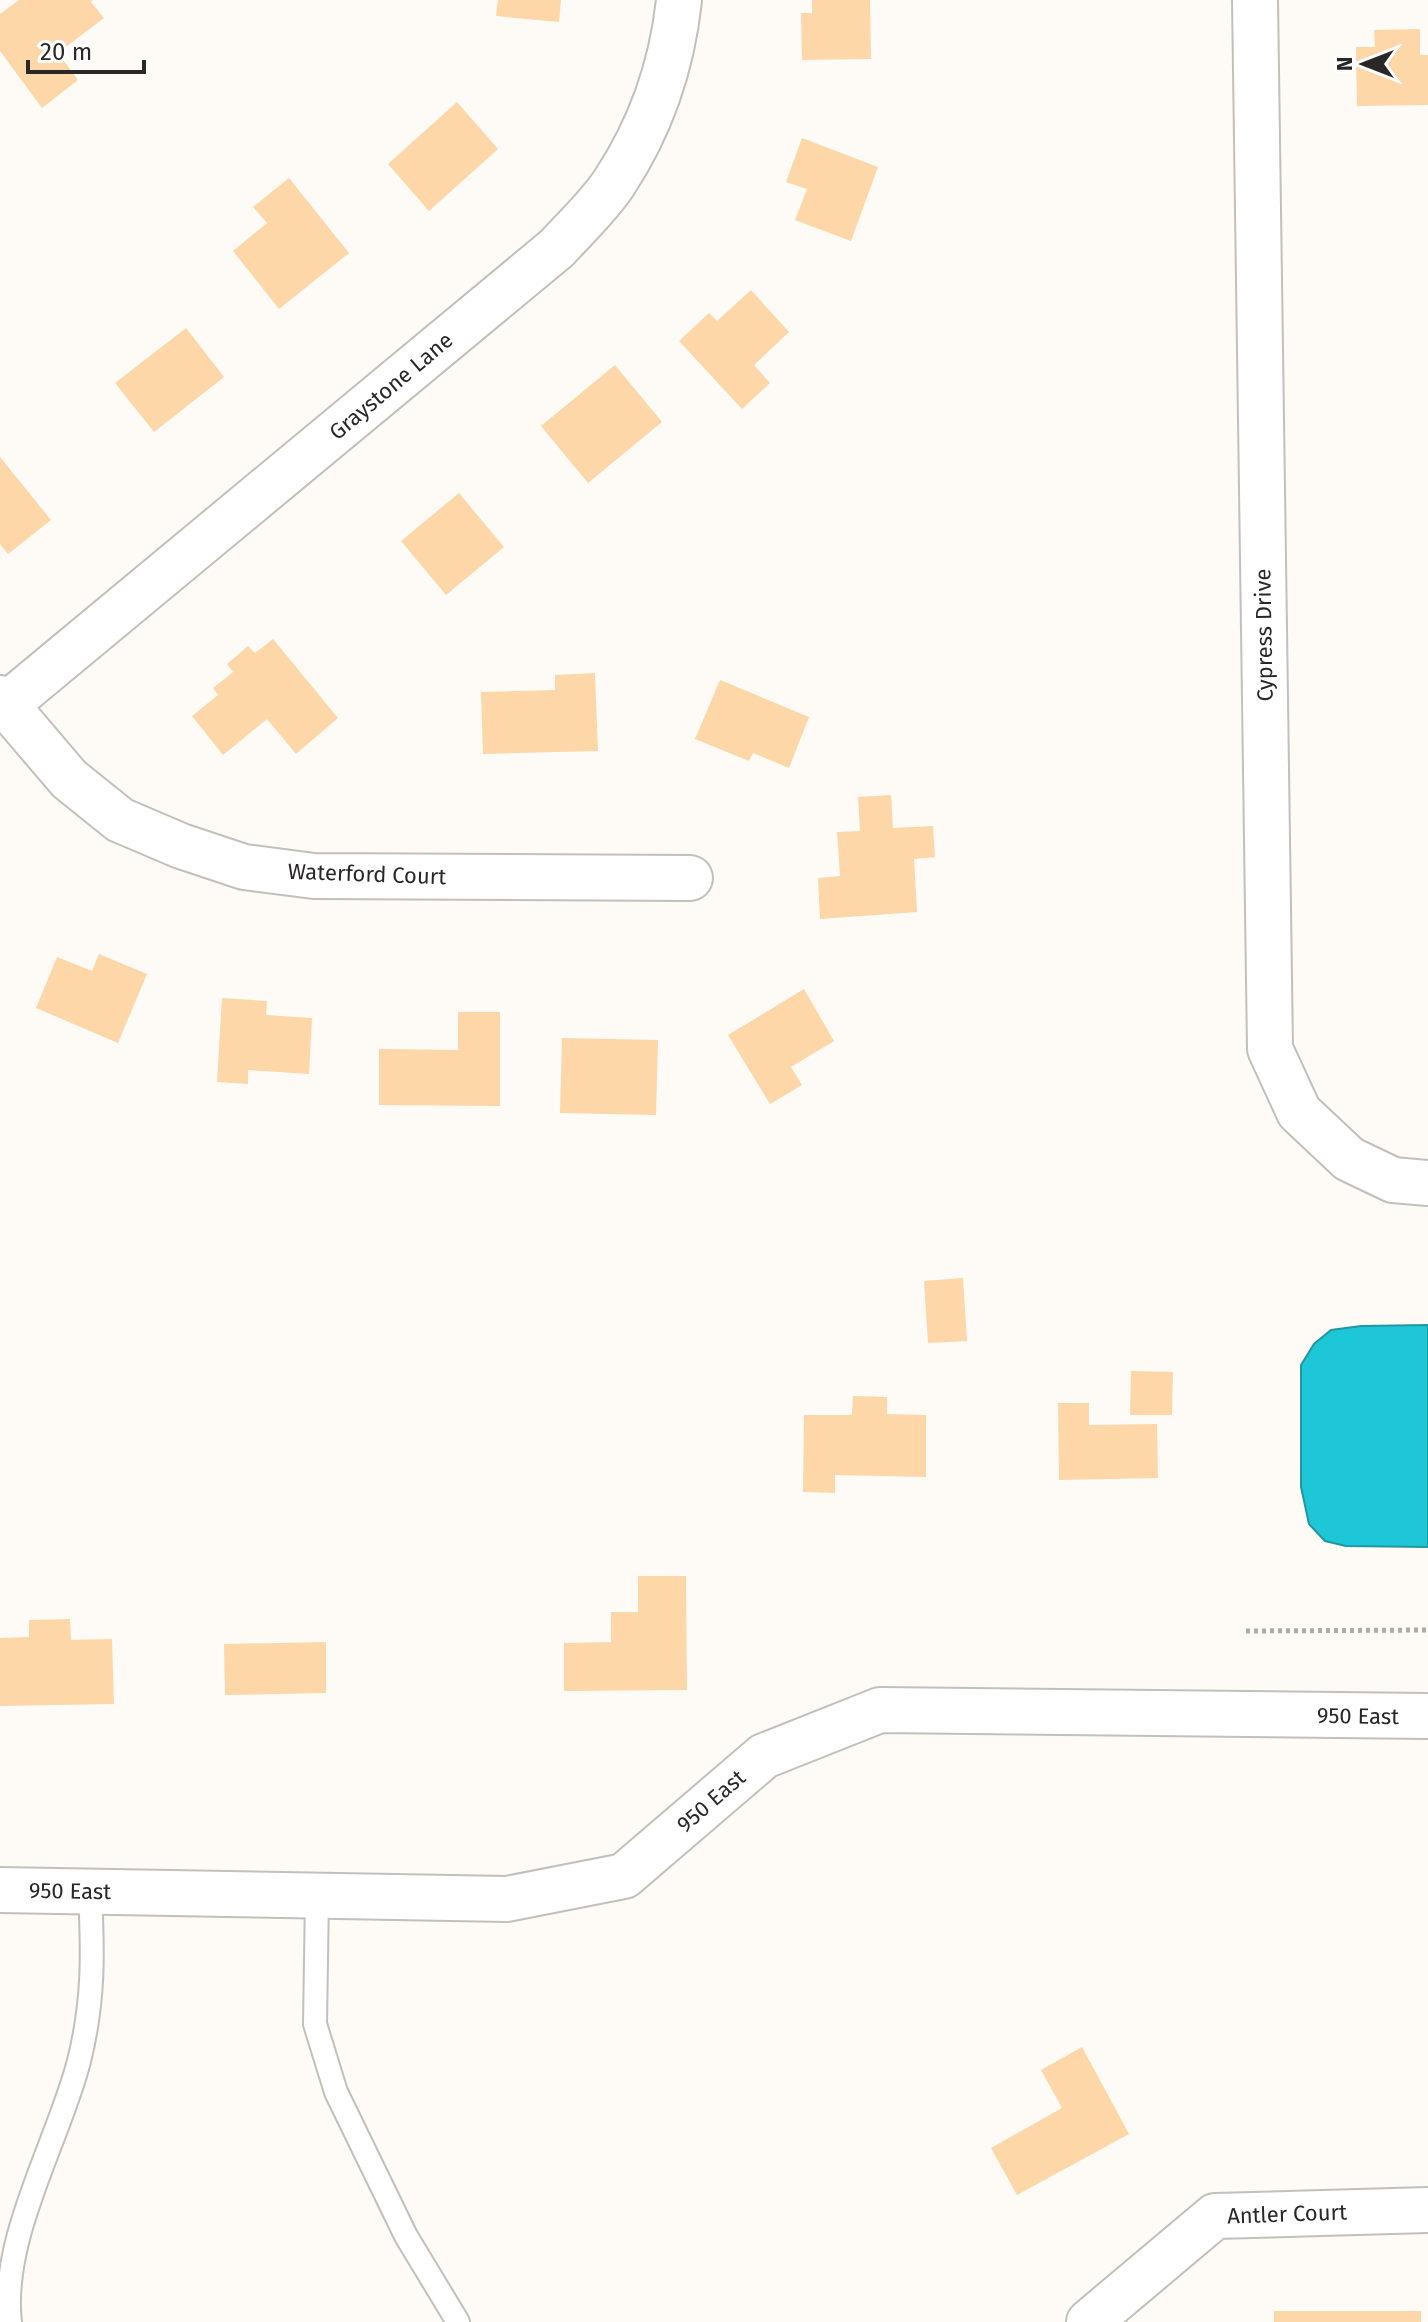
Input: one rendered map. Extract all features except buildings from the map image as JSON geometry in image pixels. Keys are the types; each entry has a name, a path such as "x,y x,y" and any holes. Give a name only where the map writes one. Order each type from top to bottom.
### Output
{"street":[{"name":"Graystone Lane","path":"3,701 557,248 613,185 652,115 674,46 679,0"},
{"name":"Cypress Drive","path":"1255,0 1270,1049 1299,1112 1349,1159 1393,1180 1428,1183"},
{"name":"Waterford Court","path":"3,701 69,779 120,820 244,867 314,876 690,878"},
{"name":"950 East","path":"0,1890 507,1899 624,1876 764,1756 880,1710 1428,1716"},
{"name":"Antler Court","path":"1089,2322 1215,2216 1428,2210"}],"lane":[{"path":"10,2322 3,2270 18,2213 78,2063 94,1972 90,1892"},
{"path":"317,1895 315,2024 336,2092 406,2236 458,2322"}],"path":[{"path":"1246,1631 1428,1630"}],"water":[{"path":"1428,1325 1428,1547 1346,1546 1325,1541 1309,1524 1301,1487 1301,1365 1314,1344 1331,1330 1361,1326"}]}
